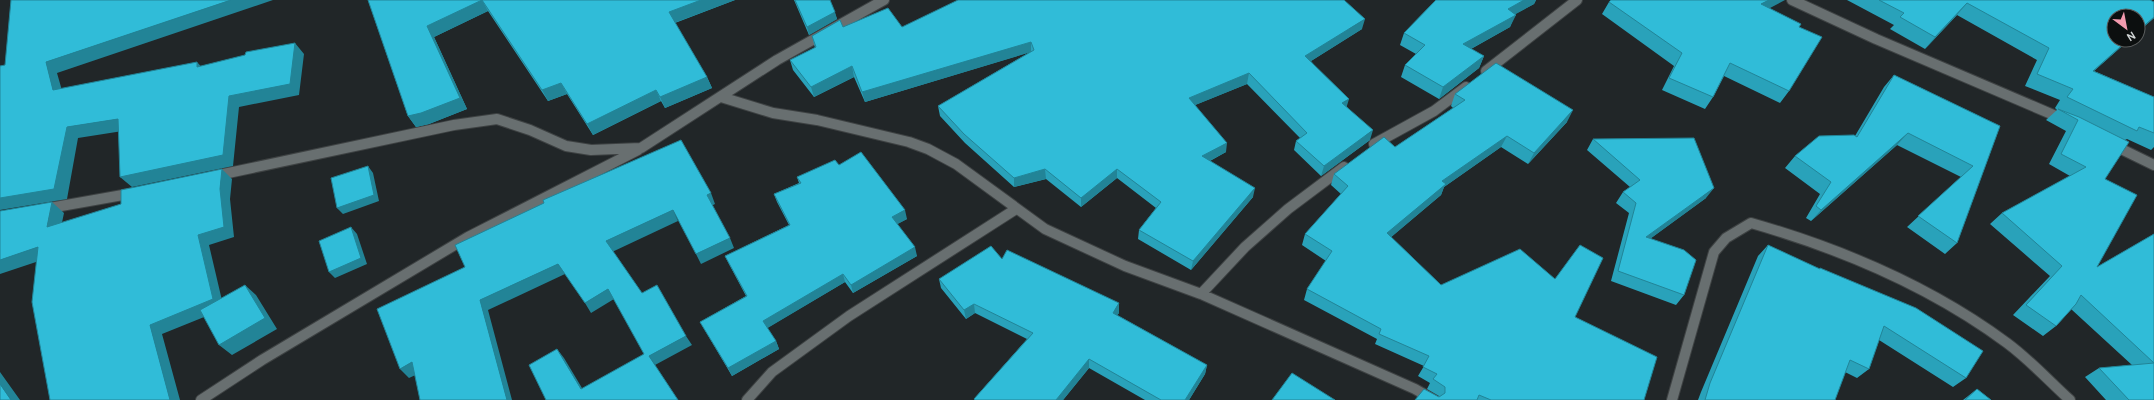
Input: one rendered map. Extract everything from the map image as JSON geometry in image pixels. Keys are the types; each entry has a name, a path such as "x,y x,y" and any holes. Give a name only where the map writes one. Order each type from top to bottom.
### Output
{"street":[{"path":"201,400 262,360 468,237 641,148 777,60 884,0"},
{"path":"1363,152 1376,143 1434,111 1577,0"},
{"path":"1792,0 1876,39 2070,122"},
{"path":"721,97 773,113 817,120 909,142 928,149 956,164 1045,229 1125,266 1200,294 1415,389 1434,400"},
{"path":"203,178 454,125 497,119 530,130 566,146 591,150 641,148"},
{"path":"2102,139 2154,165"},
{"path":"1200,294 1245,246 1288,209 1351,162"},
{"path":"30,212 144,191"},
{"path":"747,400 772,372 849,316 1016,208"},
{"path":"1672,400 1714,252 1726,238 1751,223 1831,248 1957,309 2009,344 2070,400"}],"building":[{"path":"11,0 231,0 46,62 53,90 197,62 197,67 245,55 246,52 295,43 290,84 229,96 223,155 120,177 118,119 67,127 54,189 0,198 0,66 5,65"},
{"path":"368,0 482,0 427,26 460,98 421,113 408,116"},
{"path":"482,0 701,0 669,12 707,77 660,97 656,90 587,124 561,83 542,90"},
{"path":"795,0 830,0 835,12 807,27"},
{"path":"958,0 1344,0 1365,19 1305,56 1349,99 1342,103 1373,130 1324,166 1296,141 1307,133 1249,73 1189,98 1227,143 1202,156 1255,188 1193,261 1139,230 1161,202 1117,169 1081,198 1045,169 1014,178 964,134 938,106 1034,50 1031,42 862,92 852,66 811,87 790,60 816,47 812,36 840,20 843,27 888,8 902,27"},
{"path":"1436,0 1524,0 1508,9 1516,15 1463,44 1484,56 1443,87 1405,65 1425,45 1404,33"},
{"path":"1611,0 1769,0 1761,4 1801,24 1799,27 1822,37 1789,91 1730,63 1713,97 1669,78 1682,53 1609,2"},
{"path":"1879,0 2150,0 2154,2 2154,17 2146,24 2146,8 2106,8 2106,48 2119,48 2093,71 2154,97 2154,133 2139,127 2137,131 2067,97 2073,89 2037,74 2049,48 1967,3 1935,37 1900,17 1904,13"},
{"path":"1496,63 1573,110 1534,153 1507,136 1442,181 1446,184 1387,233 1441,285 1520,249 1555,279 1580,245 1603,258 1575,317 1657,357 1644,400 1491,400 1479,395 1477,400 1415,400 1424,389 1439,397 1445,393 1445,387 1433,379 1437,374 1423,367 1429,356 1379,334 1381,329 1307,289 1332,251 1305,234 1348,186 1334,174 1384,137 1395,147 1465,100 1455,94"},
{"path":"1894,75 2000,126 1957,243 1918,216 1973,166 1908,133 1821,210 1816,206 1831,182 1795,156 1819,136 1854,135 1857,137"},
{"path":"2058,109 2079,117 2129,142 2105,179 2137,195 2097,267 2154,234 2154,363 2081,295 2076,304 2056,326 2026,305 2062,266 2002,213 2086,167 2061,154 2078,120"},
{"path":"1694,138 1714,188 1646,237 1684,250 1696,260 1684,295 1618,271 1636,203 1623,192 1640,180 1593,139"},
{"path":"681,140 711,193 707,195 730,238 696,254 673,210 606,241 642,293 657,285 686,336 649,356 678,400 546,400 529,365 557,349 581,389 644,354 608,289 585,303 558,264 480,300 507,400 420,400 412,362 400,369 377,309 465,267 455,245 544,203 543,200"},
{"path":"861,152 905,210 892,217 915,247 851,285 843,274 763,321 776,341 728,368 700,322 747,296 725,256 790,225 774,194 801,183 797,177 835,160 839,165"},
{"path":"368,166 374,195 337,208 331,178"},
{"path":"222,169 220,189 224,227 198,235 213,299 150,325 170,400 50,400 32,302 38,247 0,260 0,211 52,202 47,227 121,204 121,190"},
{"path":"351,227 361,258 329,272 319,241"},
{"path":"1768,245 1820,269 1916,308 1983,351 1966,378 1884,326 1869,369 1850,360 1835,400 1705,400 1710,383"},
{"path":"991,246 1002,259 1007,250 1119,303 1113,313 1207,365 1185,400 1161,400 1089,359 1056,400 975,400 974,399 1033,333 974,304 964,310 939,279"},
{"path":"245,285 265,318 219,345 200,310"},
{"path":"2154,363 2154,400 2129,400 2099,368"},
{"path":"1292,373 1335,400 1272,400"},
{"path":"0,384 11,400 0,400"},
{"path":"1977,389 1991,400 1965,400"}]}
